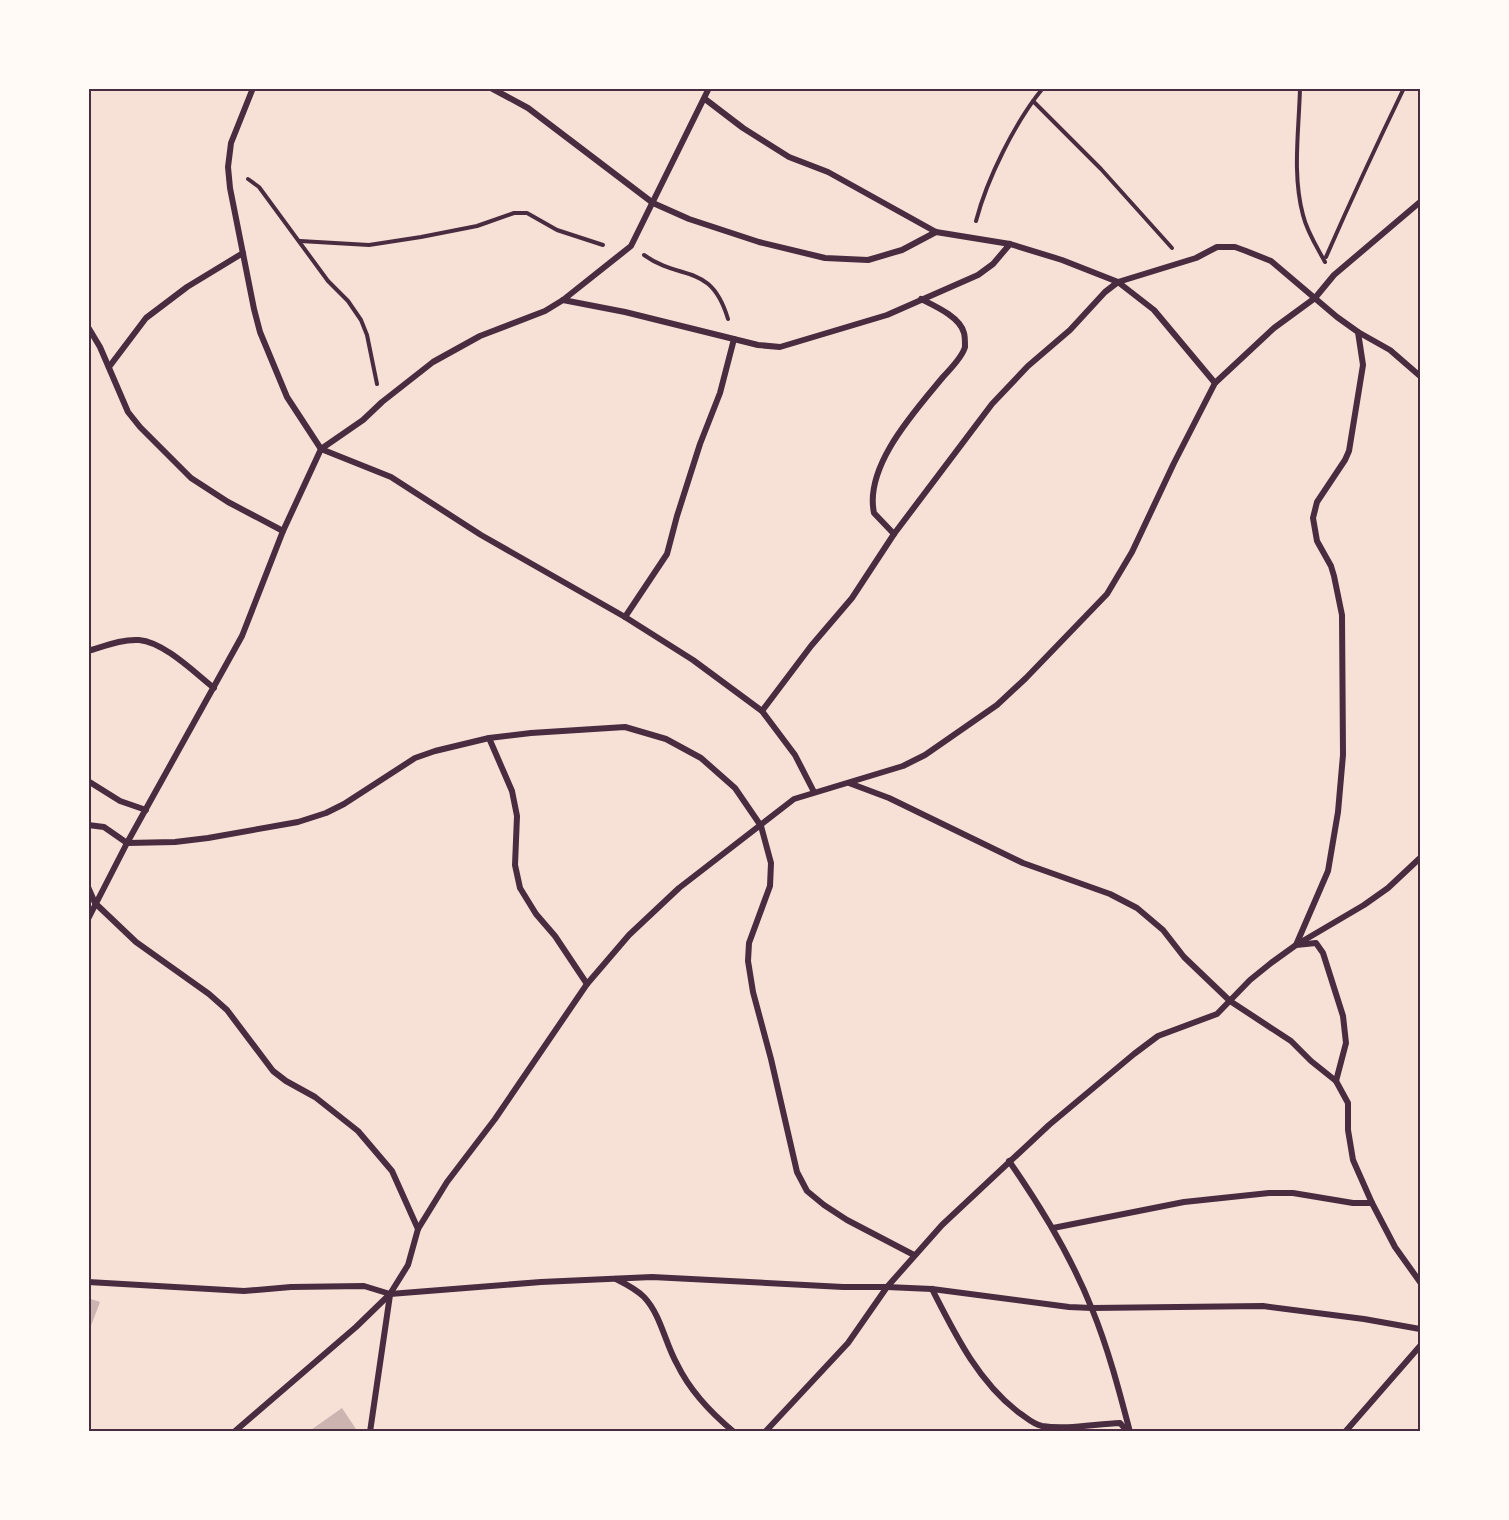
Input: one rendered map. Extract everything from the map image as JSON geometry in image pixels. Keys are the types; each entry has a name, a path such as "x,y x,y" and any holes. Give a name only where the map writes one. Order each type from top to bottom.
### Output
{"street":[{"path":"253,88 231,143 228,167 230,188 260,332 287,397 321,449 391,477 481,535 625,617 693,660 762,711 795,755 814,792"},
{"path":"491,88 528,108 653,203 689,219 759,242 825,258 867,260 902,250 936,232"},
{"path":"88,919 127,843 242,636 283,531 321,449 363,420 433,362 480,336 545,311 563,300 631,246 709,88"},
{"path":"705,99 743,128 789,157 828,172 936,232 1010,244 1070,263 1118,282 1154,310 1215,383"},
{"path":"234,1431 356,1327 390,1294 408,1265 418,1229 447,1182 519,1085 587,984 629,935 679,888 794,799 903,765 946,741 997,705 1066,639 1107,594 1132,552 1215,383 1274,328 1315,298 1334,274 1420,202"},
{"path":"563,300 626,312 758,345 780,347 887,315 978,275 993,264 1010,244"},
{"path":"762,711 811,646 852,598 894,534 950,457 1007,387 1070,330 1105,292 1118,282 1184,262 1217,247 1235,248 1271,261 1358,332 1390,351 1420,376"},
{"path":"109,367 146,318 187,287 243,253"},
{"path":"894,534 874,513 872,493 877,475 909,418 965,347 964,332 954,320 921,299"},
{"path":"88,327 94,334 128,412 140,427 191,478 228,502 283,531"},
{"path":"1296,945 1328,871 1338,812 1343,755 1342,615 1334,576 1317,541 1313,518 1317,502 1345,460 1348,451 1363,365 1358,332"},
{"path":"625,617 667,554 700,444 720,393 734,339"},
{"path":"88,651 129,640 147,642 161,648 214,688"},
{"path":"88,825 104,827 127,843 175,842 208,838 298,822 326,813 344,804 415,758 489,738 625,727 666,740 700,758 735,788 761,826 771,863 770,886 749,943 748,961 753,992 771,1059 796,1172 807,1191 824,1205 847,1220 914,1255"},
{"path":"489,738 512,791 517,816 515,865 520,888 587,984"},
{"path":"88,782 120,801 146,810"},
{"path":"848,783 889,798 1023,863 1110,894 1137,908 1163,930 1184,957 1230,1001 1291,1041 1336,1081 1348,1103 1348,1130 1353,1160 1395,1246 1420,1282"},
{"path":"765,1431 848,1343 887,1287 914,1255 1009,1161 1158,1036 1217,1014 1250,980 1296,945 1364,905 1388,888 1420,858"},
{"path":"88,887 95,903 136,942 209,994 227,1010 273,1071 315,1097 358,1131 392,1171 418,1229"},
{"path":"1296,945 1316,943 1323,953 1340,1002 1346,1043 1336,1081"},
{"path":"1009,1161 1053,1228 1092,1308 1119,1391 1129,1431"},
{"path":"1053,1228 1184,1202 1269,1193 1293,1192 1353,1203 1372,1203"},
{"path":"88,1282 244,1291 291,1287 364,1286 390,1294 541,1282 652,1277 843,1287 932,1289 1069,1307 1263,1306 1420,1329"},
{"path":"616,1279 635,1289 645,1298 676,1364 692,1389 711,1411 734,1431"},
{"path":"932,1289 956,1338 986,1381 999,1397 1033,1422 1042,1426 1120,1424 1129,1431"},
{"path":"370,1431 390,1294"},
{"path":"1345,1431 1420,1346"}],"path":[{"path":"971,239 982,198 1006,147 1043,88"},
{"path":"1300,88 1297,168 1299,194 1308,230 1334,274"},
{"path":"1324,260 1359,179 1383,135 1404,88"},
{"path":"1033,101 1101,169 1184,262"},
{"path":"228,167 259,187 328,281 348,301 361,320 367,334 382,402"},
{"path":"300,241 369,244 421,237 477,225 514,213 527,213 557,230 624,251"},
{"path":"631,246 653,261 698,277 713,286 723,304 734,339"}],"building":[{"path":"88,1298 100,1302 89,1331 88,1331"},
{"path":"342,1408 358,1432 308,1432"}]}
